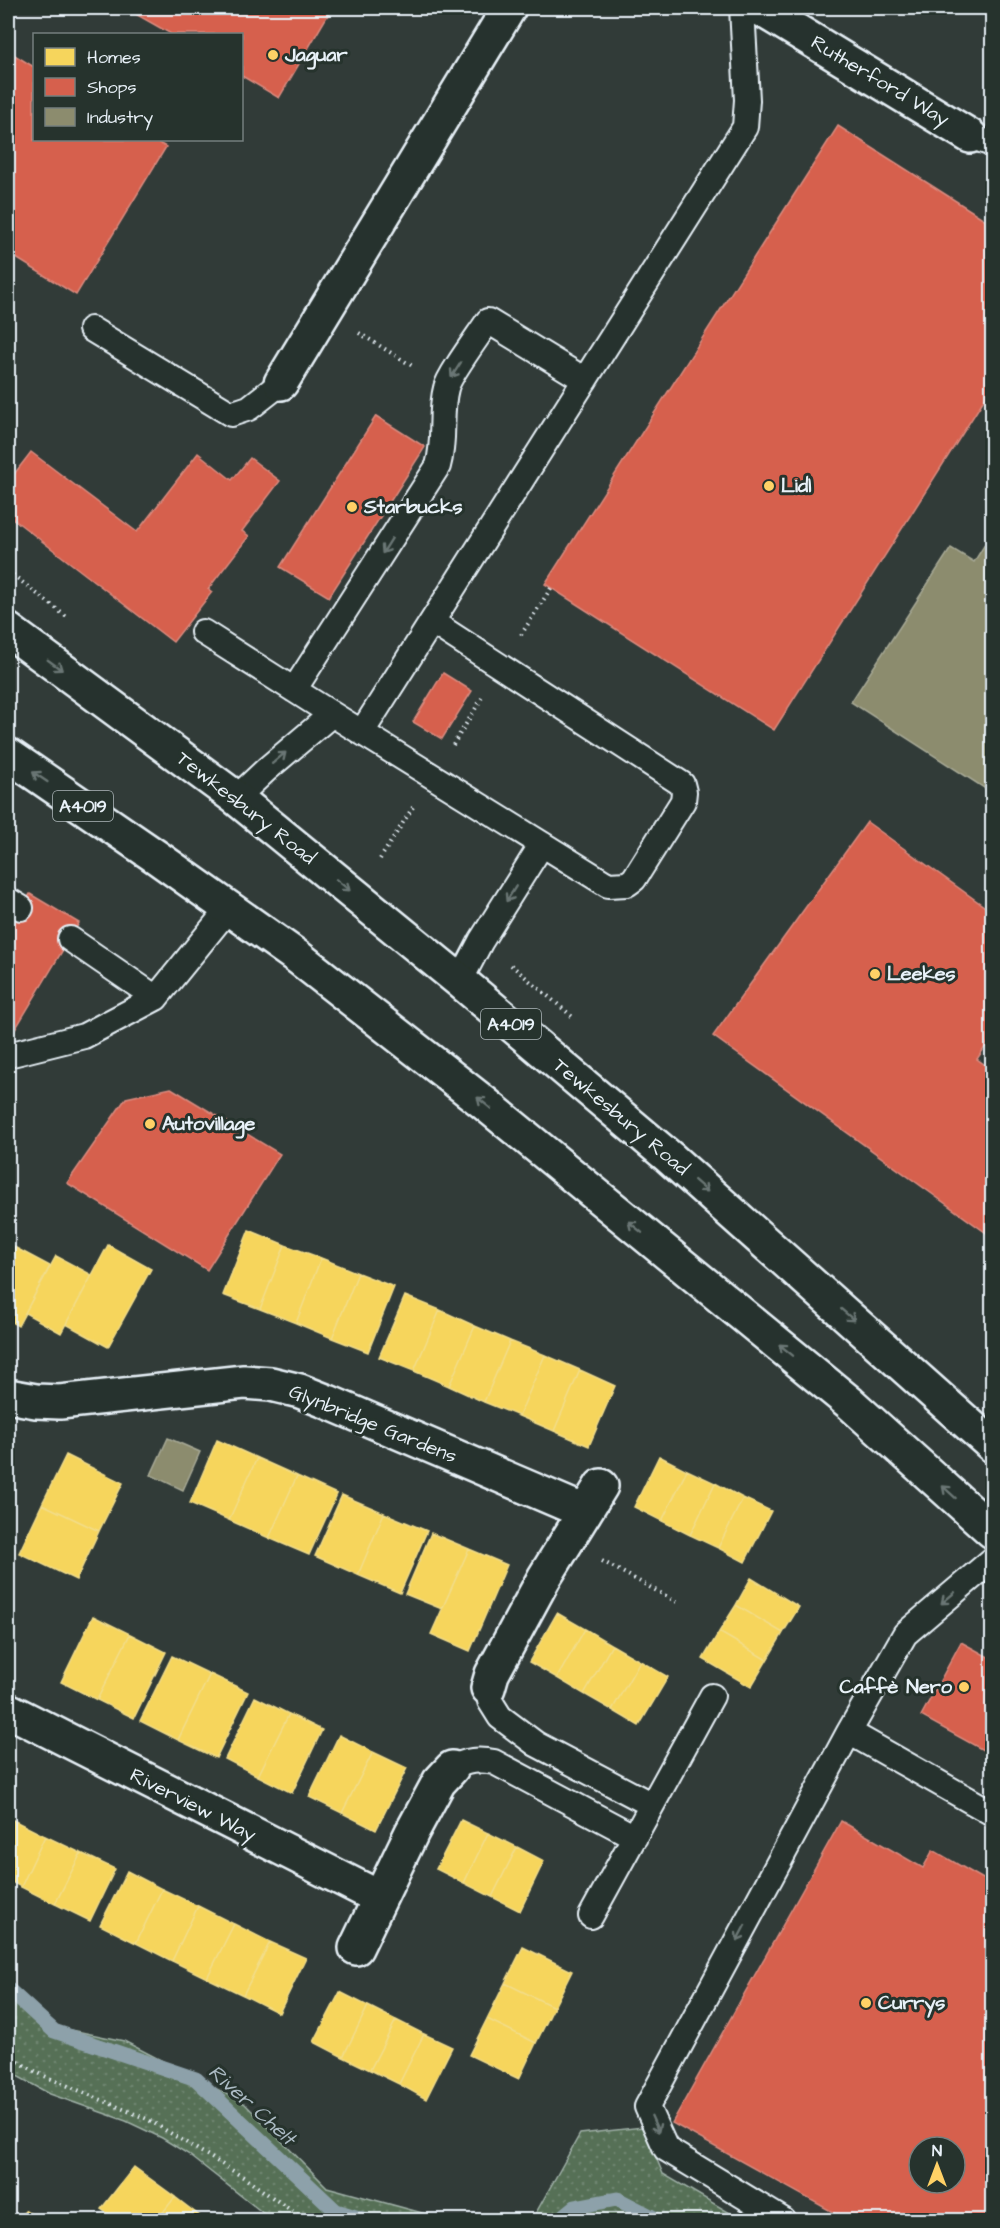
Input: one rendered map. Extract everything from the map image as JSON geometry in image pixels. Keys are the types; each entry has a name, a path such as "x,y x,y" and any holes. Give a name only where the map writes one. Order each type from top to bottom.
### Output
{"main road":[{"path":"281,383 509,8"},
{"name":"Rutherford Way","path":"759,8 981,140"},
{"name":"Tewkesbury Road","path":"8,630 236,798 460,981 669,1157 993,1445"},
{"name":"A4019","path":"8,755 299,958 493,1110 850,1403 993,1531"},
{"name":"Glynbridge Gardens","path":"9,1402 60,1402 244,1382 271,1384 300,1391 593,1499 544,1578 492,1674 488,1688"},
{"name":"Riverview Way","path":"8,1710 380,1898"},
{"path":"356,1948 412,1832 439,1782 452,1768"}],"lane":[{"path":"362,732 745,127 747,100 742,8"},
{"path":"294,690 438,466 444,437 442,424 446,386 488,321 585,380"},
{"path":"91,329 231,414 249,408 281,383"},
{"path":"204,632 432,777 608,885 627,884 634,879 683,801 684,792 681,784 432,622"},
{"path":"236,798 332,714"},
{"path":"460,981 481,941 542,844"},
{"path":"8,1055 84,1036 156,998 229,908"},
{"path":"70,939 156,998"},
{"path":"783,2220 666,2149 647,2107 849,1732 905,1634 993,1560"},
{"path":"488,1688 490,1701 500,1717 536,1744 652,1805"},
{"path":"591,1916 712,1696"},
{"path":"849,1732 993,1813"},
{"path":"452,1768 465,1761 494,1762 635,1837"}],"path":[{"path":"324,311 446,386"},
{"path":"380,859 551,588"},
{"path":"567,1542 676,1602"},
{"path":"8,2056 42,2075 147,2119 243,2177 305,2220"}],"green space":[{"path":"8,1997 38,2023 124,2041 244,2103 327,2187 448,2220 272,2220 188,2154 162,2138 126,2121 50,2094 8,2071"},
{"path":"643,2127 663,2174 742,2220 532,2220 580,2134"}],"building: Homes":[{"path":"249,1230 285,1245 260,1309 223,1295"},
{"path":"108,1245 151,1269 108,1347 66,1324"},
{"path":"285,1245 321,1258 296,1323 260,1309"},
{"path":"14,1247 50,1266 18,1326 8,1320 8,1259"},
{"path":"56,1256 92,1275 61,1333 25,1313"},
{"path":"321,1258 358,1273 332,1338 296,1323"},
{"path":"358,1273 394,1287 368,1352 332,1338"},
{"path":"405,1296 440,1310 414,1371 379,1357"},
{"path":"440,1310 475,1326 449,1386 414,1371"},
{"path":"475,1326 510,1341 484,1402 449,1386"},
{"path":"510,1341 545,1355 519,1416 484,1402"},
{"path":"545,1355 580,1370 554,1431 519,1416"},
{"path":"580,1370 615,1386 589,1446 554,1431"},
{"path":"217,1440 257,1458 229,1520 190,1503"},
{"path":"66,1455 123,1483 99,1531 42,1504"},
{"path":"659,1456 687,1470 662,1521 634,1507"},
{"path":"257,1458 297,1476 269,1538 229,1520"},
{"path":"687,1470 715,1483 690,1535 662,1521"},
{"path":"297,1476 337,1494 309,1555 269,1538"},
{"path":"715,1483 743,1498 718,1548 690,1535"},
{"path":"342,1495 384,1513 358,1575 315,1556"},
{"path":"743,1498 771,1511 745,1562 718,1548"},
{"path":"42,1504 99,1531 76,1580 19,1553"},
{"path":"384,1513 427,1531 400,1593 358,1575"},
{"path":"431,1533 469,1549 442,1609 405,1594"},
{"path":"469,1549 507,1565 470,1651 431,1634"},
{"path":"751,1578 799,1607 783,1633 736,1605"},
{"path":"736,1605 783,1633 767,1660 719,1632"},
{"path":"557,1613 585,1629 557,1678 529,1662"},
{"path":"93,1616 130,1634 97,1700 61,1682"},
{"path":"585,1629 612,1645 584,1694 557,1678"},
{"path":"719,1632 767,1660 751,1687 703,1659"},
{"path":"130,1634 166,1652 134,1718 97,1700"},
{"path":"612,1645 640,1661 612,1710 584,1694"},
{"path":"172,1656 210,1674 178,1740 140,1721"},
{"path":"640,1661 668,1677 639,1726 612,1710"},
{"path":"210,1674 248,1692 216,1758 178,1740"},
{"path":"255,1697 289,1714 258,1776 225,1759"},
{"path":"289,1714 322,1730 292,1793 258,1776"},
{"path":"339,1735 373,1752 342,1813 309,1797"},
{"path":"373,1752 407,1768 376,1830 342,1813"},
{"path":"11,1819 45,1836 21,1887 8,1880 8,1826"},
{"path":"461,1820 488,1833 464,1883 436,1869"},
{"path":"488,1833 517,1847 492,1897 464,1883"},
{"path":"45,1836 81,1853 55,1904 21,1887"},
{"path":"517,1847 544,1861 520,1911 492,1897"},
{"path":"81,1853 115,1869 90,1921 55,1904"},
{"path":"127,1871 162,1889 136,1943 100,1925"},
{"path":"162,1889 198,1906 172,1961 136,1943"},
{"path":"198,1906 234,1924 207,1978 172,1961"},
{"path":"234,1924 270,1942 243,1995 207,1978"},
{"path":"270,1942 306,1958 279,2013 243,1995"},
{"path":"523,1947 572,1971 554,2007 505,1983"},
{"path":"505,1983 554,2007 536,2043 487,2019"},
{"path":"340,1992 368,2006 343,2057 314,2042"},
{"path":"368,2006 396,2020 370,2070 343,2057"},
{"path":"487,2019 536,2043 519,2079 469,2055"},
{"path":"396,2020 424,2034 399,2084 370,2070"},
{"path":"424,2034 452,2047 426,2099 399,2084"},
{"path":"134,2167 175,2197 157,2220 117,2220 101,2209"},
{"path":"175,2197 205,2220 157,2220"},
{"path":"26,2210 39,2220 17,2220"}],"building: Shops":[{"name":"Jaguar","path":"125,8 332,8 279,98 243,77 243,33 169,33"},
{"path":"8,51 33,66 33,141 156,141 166,147 76,295 8,253"},
{"name":"Lidl","path":"838,126 992,224 992,387 774,730 545,584"},
{"name":"Starbucks","path":"376,416 425,447 329,597 280,567"},
{"path":"31,452 137,532 198,453 232,480 250,458 280,481 242,531 249,536 208,589 212,592 173,642 8,515 8,482"},
{"path":"443,673 472,691 442,739 413,722"},
{"name":"Leekes","path":"867,822 992,912 992,1037 977,1059 992,1070 992,1237 713,1036"},
{"path":"30,894 79,923 13,1033 8,1030 8,931"},
{"path":"171,1088 280,1154 207,1270 67,1183 126,1098"},
{"name":"Caffè Nero","path":"961,1642 992,1659 992,1755 921,1716"},
{"name":"Currys","path":"841,1821 923,1868 933,1850 992,1884 992,2209 986,2220 847,2220 672,2123"},
{"path":"992,2209 992,2220 986,2220"}],"building: Industry":[{"path":"992,533 992,793 851,702 951,548 974,562"},
{"path":"168,1438 200,1452 183,1490 151,1475"}],"waterway":[{"name":"River Chelt","path":"8,1989 54,2031 196,2079 336,2211 365,2220"},
{"name":"River Chelt","path":"559,2220 575,2207 617,2199 658,2220"}],"place":[{"name":"Jaguar","path":"273,55"},
{"name":"Lidl","path":"769,486"},
{"name":"Starbucks","path":"352,507"},
{"name":"Leekes","path":"875,974"},
{"name":"Autovillage","path":"150,1124"},
{"name":"Caffè Nero","path":"964,1687"},
{"name":"Currys","path":"866,2003"}]}
